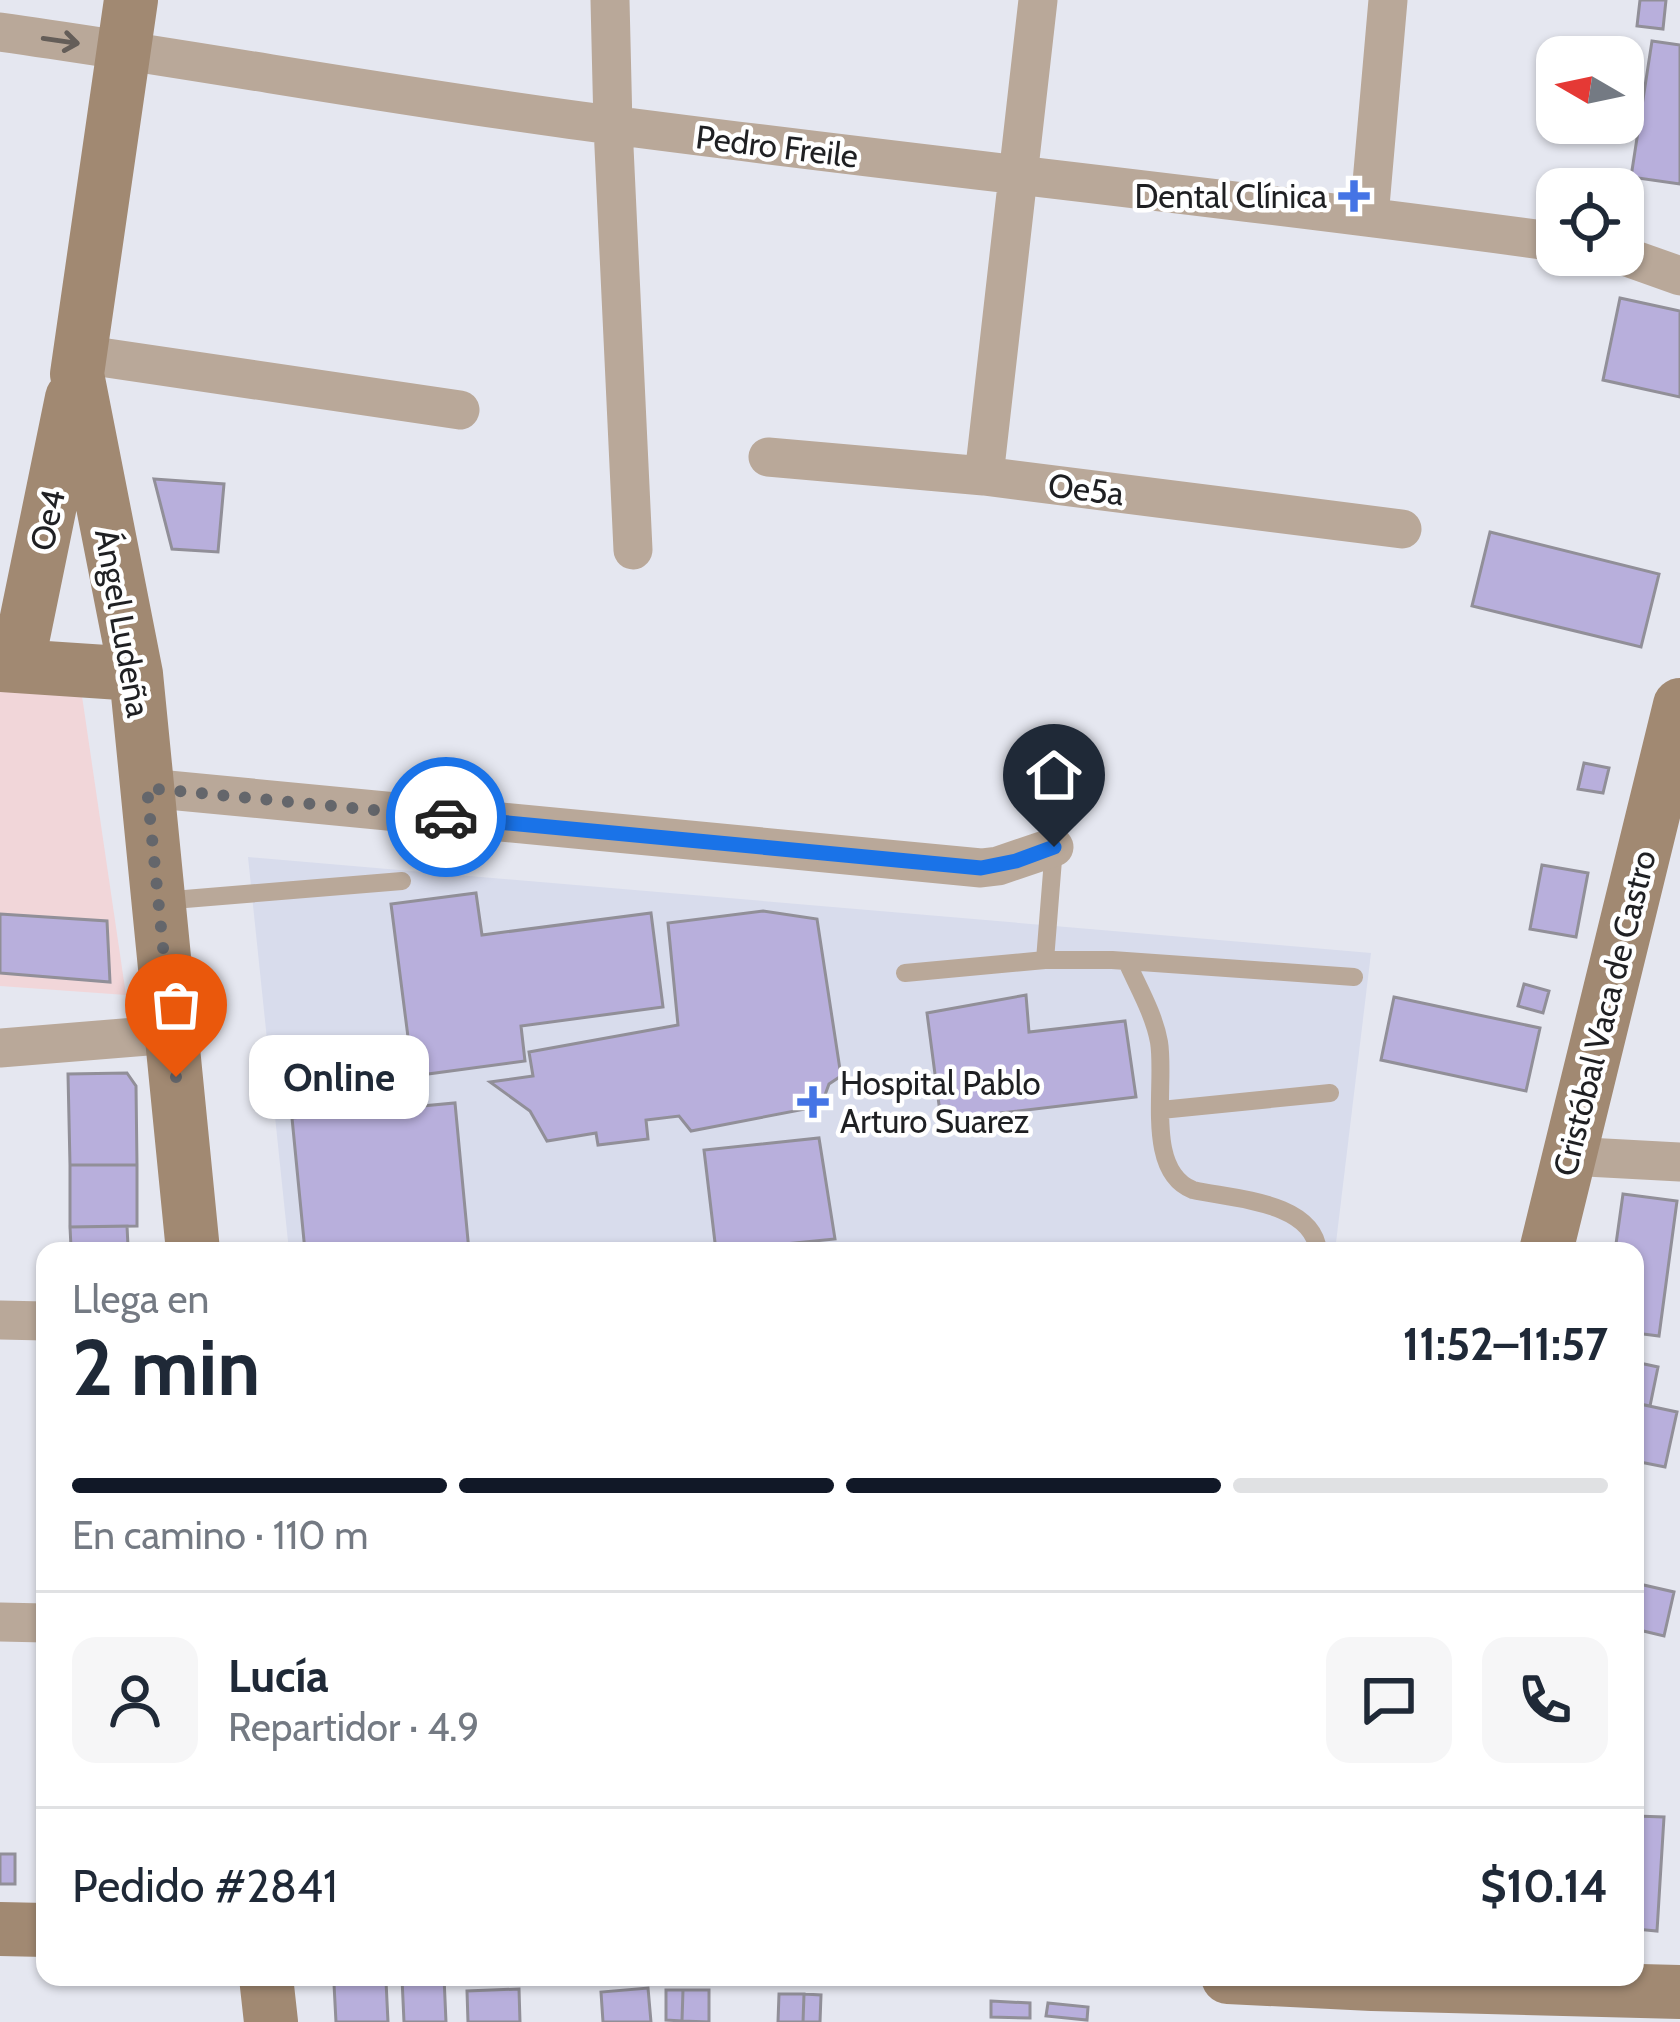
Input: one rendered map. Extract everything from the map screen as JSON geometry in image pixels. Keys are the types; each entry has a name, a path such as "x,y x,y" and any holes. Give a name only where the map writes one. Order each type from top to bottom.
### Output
{"street":[{"path":"610,0 633,550"},
{"path":"983,476 1038,0"},
{"path":"1370,217 1388,0"},
{"name":"Pedro Freile","path":"0,32 126,25 613,126 1536,239"},
{"name":"Ángel Ludeña","path":"126,25 78,364 136,674 192,1242"},
{"path":"1644,263 1680,276"},
{"path":"78,364 460,410"},
{"name":"Oe4","path":"8,666 78,364"},
{"name":"Oe5a","path":"768,457 983,476 1402,529"},
{"path":"8,666 136,674"},
{"name":"Cristóbal Vaca de Castro","path":"1548,1242 1680,705"},
{"path":"147,788 981,868 1054,847"},
{"path":"0,1048 172,1034"},
{"path":"1568,1156 1680,1162"},
{"path":"0,1320 36,1321"},
{"path":"0,1622 36,1623"},
{"path":"0,1929 36,1930"},
{"path":"267,1986 271,2022"},
{"path":"1303,1986 1370,1994 1680,1992"}],"lane":[{"path":"1045,960 1054,847"},
{"path":"159,901 401,881"},
{"path":"905,973 1045,960 1354,977"},
{"path":"1126,962 1159,1041 1164,1156 1171,1175 1180,1185 1283,1210 1309,1226 1317,1242"},
{"path":"1161,1110 1330,1093"}],"shaded area":[{"path":"0,691 82,696 126,995 0,986"},
{"name":"Hospital Pablo Arturo Suarez","path":"248,857 1371,953 1336,1242 288,1242"}],"building":[{"path":"1640,0 1666,0 1663,29 1637,26"},
{"path":"1652,41 1680,45 1680,184 1644,179 1644,168 1632,168 1636,144 1644,144 1644,93"},
{"path":"1620,298 1680,311 1680,397 1603,380"},
{"path":"154,479 224,484 218,552 172,549"},
{"path":"1490,532 1659,574 1641,647 1472,606"},
{"path":"1584,763 1609,768 1603,793 1578,789"},
{"path":"1542,865 1588,873 1576,937 1530,929"},
{"path":"476,893 482,935 651,913 663,1007 521,1026 525,1061 413,1076 391,904"},
{"name":"Hospital Pablo Arturo Suarez","path":"763,911 817,919 841,1076 829,1084 821,1106 691,1131 679,1116 646,1120 648,1139 598,1145 596,1133 547,1141 530,1111 490,1082 533,1076 529,1052 678,1025 668,923"},
{"path":"0,914 107,921 110,982 0,973"},
{"path":"1524,984 1549,991 1543,1013 1518,1006"},
{"path":"1026,995 1029,1032 1125,1021 1136,1097 941,1120 927,1013"},
{"path":"1394,997 1540,1028 1526,1091 1381,1060"},
{"path":"127,1073 136,1086 137,1165 70,1165 68,1074"},
{"path":"455,1103 468,1242 304,1242 292,1118"},
{"path":"819,1138 835,1239 715,1242 704,1150"},
{"path":"70,1165 137,1165 137,1226 70,1227"},
{"path":"1623,1194 1677,1201 1659,1336 1644,1334 1644,1242 1616,1242"},
{"path":"127,1226 128,1242 71,1242 70,1227"},
{"path":"1644,1364 1658,1367 1650,1406 1644,1405"},
{"path":"1644,1405 1677,1412 1665,1467 1644,1463"},
{"path":"1644,1585 1674,1592 1664,1636 1644,1631"},
{"path":"1644,1816 1664,1817 1657,1931 1644,1930"},
{"path":"0,1854 15,1854 15,1884 0,1884"},
{"path":"334,1986 386,1986 388,2022 336,2022"},
{"path":"402,1986 444,1986 446,2022 404,2022"},
{"path":"648,1988 651,2022 603,2022 601,1992"},
{"path":"519,1989 520,2022 468,2022 467,1991"},
{"path":"666,1990 683,1990 682,2021 666,2020"},
{"path":"683,1990 709,1990 709,2022 682,2021"},
{"path":"779,1994 804,1994 803,2022 778,2022"},
{"path":"804,1994 821,1995 820,2022 803,2022"},
{"path":"991,2001 1030,2003 1030,2018 991,2017"},
{"path":"1048,2003 1088,2007 1087,2020 1046,2016"}],"way so far":[{"path":"176,1077 147,788 446,817"}],"place":[{"name":"Dental Clínica","path":"1354,196"},
{"name":"Online","path":"176,1077"},
{"name":"Hospital Pablo Arturo Suarez","path":"813,1102"}],"route":[{"path":"446,817 981,868 1054,847"}]}
